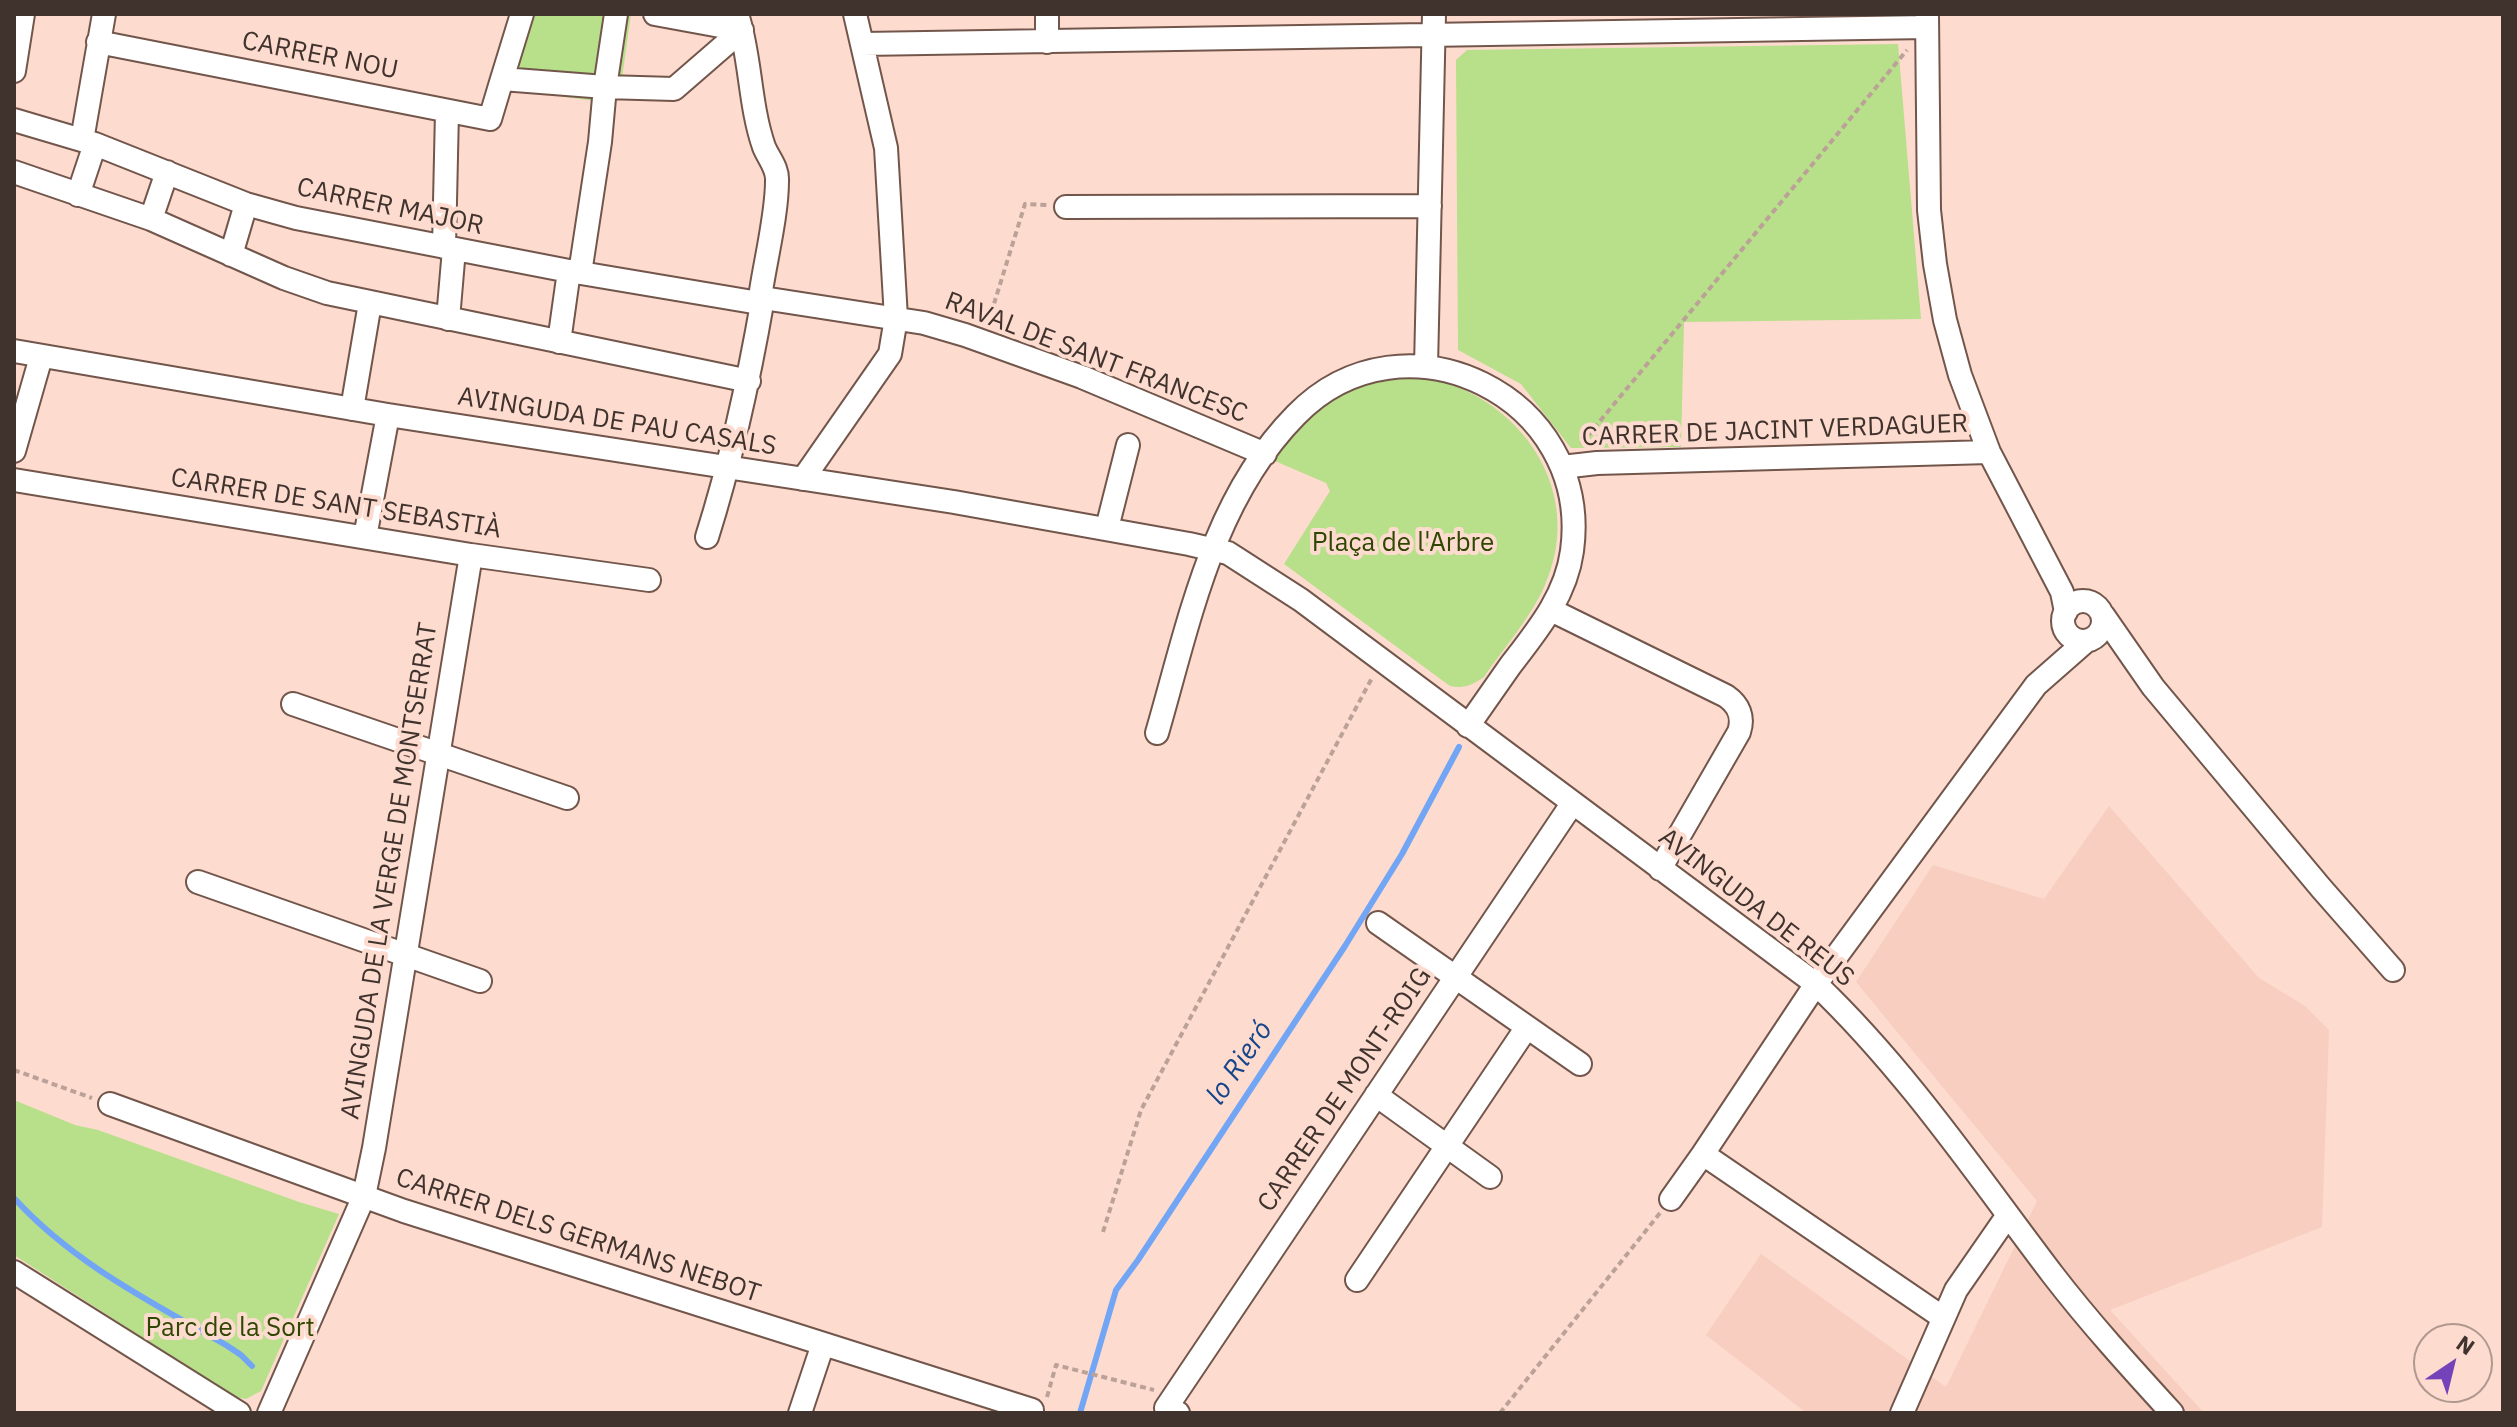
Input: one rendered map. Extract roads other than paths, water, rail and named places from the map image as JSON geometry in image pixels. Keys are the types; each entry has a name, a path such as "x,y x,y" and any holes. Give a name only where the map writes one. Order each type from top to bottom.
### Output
{"street":[{"path":"14,71 23,14"},
{"path":"78,195 104,14"},
{"path":"522,14 502,79 605,87 674,89 740,22"},
{"path":"559,342 600,142 616,14"},
{"path":"655,14 740,22"},
{"path":"803,479 883,367 894,343 896,318 887,157 855,14"},
{"path":"1047,14 1047,42"},
{"path":"863,44 1047,42 1434,25 1927,20 1929,210 1945,320 1960,375 1989,452 2062,592 2070,636 2089,640 2153,687"},
{"path":"707,537 749,381 763,298 761,291 777,176 756,120 740,22"},
{"path":"1426,367 1434,25"},
{"name":"CARRER NOU","path":"98,42 490,119 502,79"},
{"path":"447,111 448,319"},
{"name":"CARRER MAJOR","path":"14,120 88,142 246,204 296,218 673,291 759,303 763,298"},
{"path":"14,172 151,219 308,286 370,303 749,381"},
{"path":"151,219 167,172"},
{"path":"231,255 246,204"},
{"path":"1066,207 1430,206"},
{"name":"RAVAL DE SANT FRANCESC","path":"763,298 924,323 1082,377 1265,454"},
{"path":"352,409 370,303"},
{"name":"AVINGUDA DE PAU CASALS","path":"14,351 388,415 1107,528 1212,548"},
{"path":"14,451 41,357"},
{"path":"1157,733 1212,548 1238,496 1265,454 1295,415 1333,386 1378,369 1426,367 1473,378 1515,403 1542,432 1562,467 1571,500 1574,534 1569,568 1551,610 1468,726"},
{"path":"365,537 388,415"},
{"path":"1107,528 1128,445"},
{"name":"CARRER DE JACINT VERDAGUER","path":"1562,467 1597,463 1989,452"},
{"name":"CARRER DE SANT SEBASTIÀ","path":"14,480 471,555 649,580"},
{"path":"2027,520 2153,687 2393,970"},
{"name":"AVINGUDA DE REUS","path":"1212,548 1228,553 1261,573 1382,660 1816,984 1859,1026 1912,1086 2098,1329 2172,1413"},
{"name":"AVINGUDA DE LA VERGE DE MONTSERRAT","path":"269,1413 364,1196 471,555"},
{"path":"1671,1199 1816,984 2036,685 2065,619 2077,602 2097,609"},
{"path":"2036,685 2103,626 2097,609"},
{"path":"1551,610 1726,696 1740,712 1739,732 1660,869"},
{"path":"293,704 567,798"},
{"name":"CARRER DE MONT-ROIG","path":"1172,1411 1376,1095 1572,804"},
{"path":"198,882 480,981"},
{"path":"1378,923 1580,1064"},
{"path":"1357,1280 1527,1027"},
{"path":"1376,1095 1490,1177"},
{"name":"CARRER DELS GERMANS NEBOT","path":"110,1104 427,1218 1032,1412"},
{"path":"1703,1154 1942,1317"},
{"path":"1902,1413 1956,1290 2008,1215"},
{"path":"14,1272 239,1413"},
{"path":"800,1413 823,1344"}],"waterway":[{"name":"lo Rieró","path":"1080,1413 1116,1290 1345,946 1402,854 1459,747"},
{"path":"14,1198 87,1262 226,1345 252,1366"}],"park label":[{"name":"Plaça de l'Arbre","path":"1403,543"},
{"name":"Parc de la Sort","path":"230,1328"}]}
